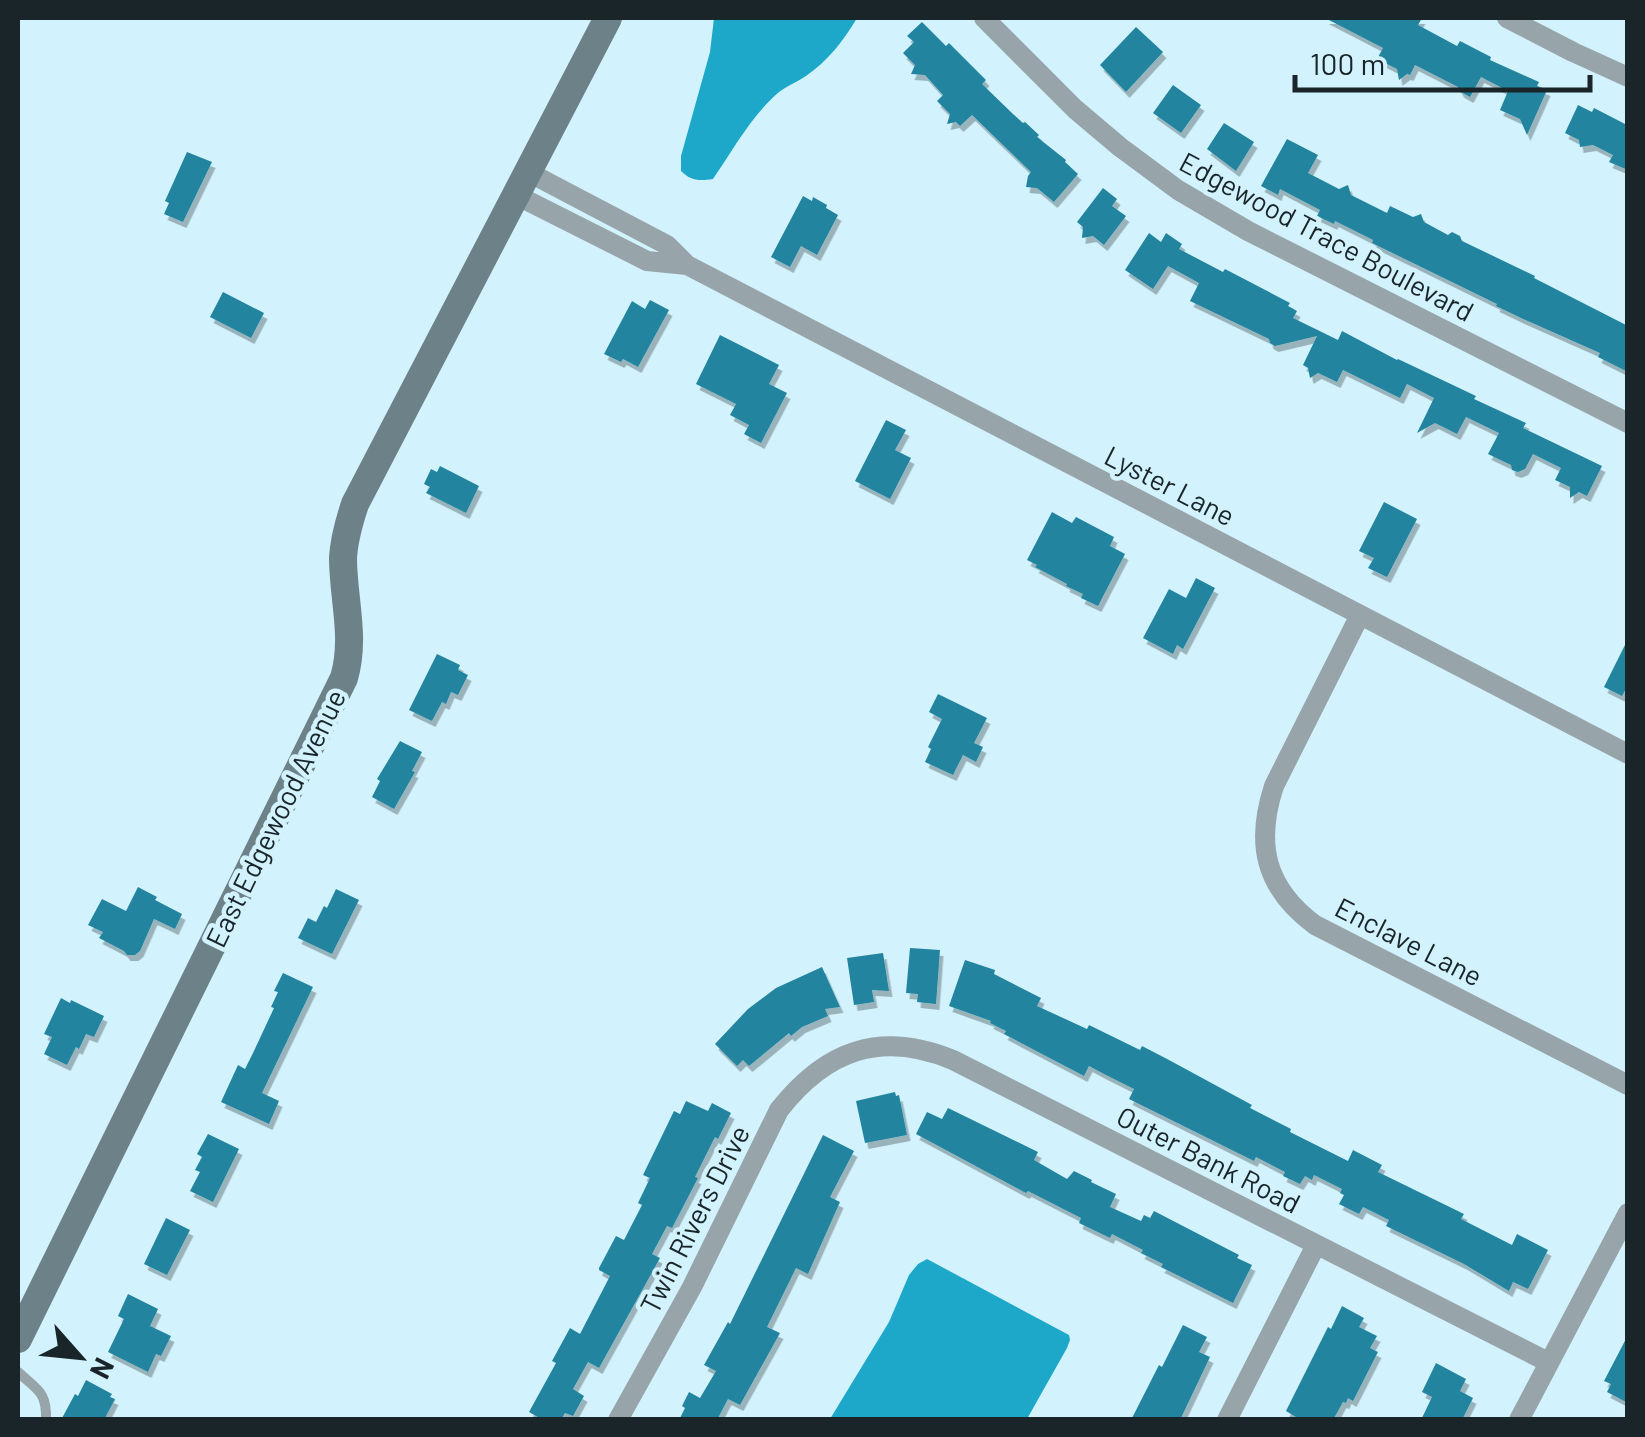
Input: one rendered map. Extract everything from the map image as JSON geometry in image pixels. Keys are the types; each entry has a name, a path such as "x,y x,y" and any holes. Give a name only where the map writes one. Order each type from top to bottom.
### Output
{"main road":[{"name":"East Edgewood Avenue","path":"18,1339 337,692 350,649 344,542 355,504 608,18"}],"street":[{"name":"Edgewood Trace Boulevard","path":"984,18 1075,109 1178,190 1248,231 1628,422"},
{"path":"1507,18 1628,77"},
{"name":"Lyster Lane","path":"522,184 667,245 687,265 1628,754"},
{"name":"Enclave Lane","path":"1360,615 1266,809 1263,836 1281,889 1300,914 1315,925 1628,1085"},
{"name":"Outer Bank Road","path":"836,1059 882,1046 928,1050 953,1060 1548,1362"},
{"name":"Twin Rivers Drive","path":"618,1420 692,1288 780,1110 794,1091 836,1059"},
{"path":"1518,1420 1628,1214"},
{"path":"1227,1420 1316,1244"}],"lane":[{"path":"18,1372 44,1397 46,1420"}],"water":[{"path":"714,18 857,18 821,64 779,92 760,112 713,179 699,180 681,171 681,156 710,52"},
{"path":"927,1259 1069,1335 1067,1348 1027,1419 830,1419 889,1322 909,1275"}],"building":[{"path":"1325,18 1422,18 1418,25 1457,46 1460,41 1491,57 1490,60 1539,82 1537,86 1547,90 1527,135 1520,119 1500,110 1508,91 1481,77 1470,97 1415,65 1410,75 1399,80 1397,69 1377,59 1383,48"},
{"path":"922,22 946,46 949,43 986,80 982,84 1078,174 1054,202 1037,188 1026,187 1031,172 972,115 960,126 956,122 947,124 950,114 937,101 943,95 925,75 911,74 915,65 903,53 914,42 907,36"},
{"path":"1136,27 1163,52 1126,92 1100,65"},
{"path":"1173,85 1201,105 1181,133 1153,113"},
{"path":"1578,105 1628,124 1628,170 1609,162 1613,155 1593,145 1580,147 1579,140 1565,133"},
{"path":"1224,123 1254,142 1236,171 1207,149"},
{"path":"1287,139 1318,155 1308,173 1339,189 1348,185 1351,195 1387,213 1390,206 1413,217 1421,214 1424,222 1448,235 1452,232 1460,236 1462,241 1628,326 1628,372 1598,357 1600,353 1496,306 1335,221 1334,224 1317,216 1320,210 1280,189 1278,195 1261,186"},
{"path":"187,152 212,162 183,222 164,214 169,203 165,201"},
{"path":"1103,188 1117,199 1112,206 1126,216 1104,245 1093,236 1082,238 1083,227 1077,222"},
{"path":"803,196 812,201 813,197 838,215 817,255 801,246 790,267 771,257"},
{"path":"1149,233 1161,242 1166,233 1182,244 1179,249 1290,303 1288,306 1297,311 1293,318 1338,340 1342,331 1476,396 1474,399 1526,423 1523,428 1602,466 1587,496 1579,492 1570,498 1570,487 1555,480 1561,468 1533,454 1525,469 1512,470 1511,465 1488,454 1499,433 1466,417 1457,434 1435,423 1417,433 1434,398 1407,384 1400,398 1343,370 1337,382 1318,373 1310,378 1303,365 1317,336 1275,346 1269,339 1190,301 1199,283 1168,266 1153,289 1125,270"},
{"path":"223,292 264,313 251,338 210,317"},
{"path":"650,300 669,310 638,367 604,354 632,301 645,309"},
{"path":"720,335 779,365 769,384 787,393 761,443 744,434 749,425 730,415 736,404 696,384"},
{"path":"886,420 906,430 895,450 911,458 890,499 855,481"},
{"path":"440,466 479,486 466,513 426,493 430,487 424,484 431,469 437,472"},
{"path":"1384,502 1417,519 1387,577 1368,568 1374,558 1359,551"},
{"path":"1052,512 1072,523 1076,517 1114,537 1110,546 1125,554 1098,606 1027,560"},
{"path":"1196,578 1215,588 1183,649 1177,645 1173,654 1143,638 1169,589 1186,598"},
{"path":"1628,639 1628,685 1622,696 1604,687"},
{"path":"437,654 460,665 458,670 468,675 458,695 451,692 432,721 409,710"},
{"path":"938,694 987,718 974,743 983,747 976,762 963,755 953,775 925,762 942,719 929,712"},
{"path":"400,741 422,752 394,809 372,797 380,781 377,779"},
{"path":"138,887 182,914 175,929 154,919 140,951 127,955 99,938 103,932 88,925 102,899 126,911"},
{"path":"336,889 359,900 332,954 298,938 308,918 316,922 324,906 327,908"},
{"path":"910,948 940,950 936,1004 917,1002 918,994 906,993"},
{"path":"883,953 889,991 872,990 874,1002 854,1005 847,958"},
{"path":"965,960 995,970 994,974 1041,998 1037,1006 1140,1050 1142,1046 1348,1161 1353,1150 1382,1165 1378,1172 1464,1214 1461,1219 1512,1245 1517,1234 1548,1250 1528,1289 1513,1282 1509,1291 1386,1226 1389,1220 1363,1207 1359,1214 1339,1204 1344,1195 1340,1193 1342,1189 1314,1175 1312,1180 1305,1176 1300,1184 1256,1157 1254,1161 1129,1099 1134,1089 1089,1066 1084,1076 1004,1034 1006,1031 991,1021 949,1006"},
{"path":"822,967 840,1007 825,1009 828,1016 791,1036 789,1033 749,1066 743,1060 737,1066 715,1044 748,1009 776,988"},
{"path":"283,973 313,987 262,1093 279,1101 269,1124 221,1102 238,1065 245,1069 253,1053 274,1008 271,1007 278,992 274,991"},
{"path":"61,998 104,1016 94,1037 86,1034 67,1065 44,1054 52,1037 44,1034"},
{"path":"895,1092 899,1095 907,1135 865,1143 856,1101"},
{"path":"686,1101 708,1111 712,1103 731,1113 718,1139 715,1137 672,1228 667,1226 652,1254 660,1258 599,1368 588,1362 573,1389 584,1396 573,1416 565,1413 561,1420 543,1420 529,1412 570,1328 580,1334 610,1276 599,1268 616,1236 624,1240 642,1205 638,1203 650,1178 643,1175 674,1111 680,1114"},
{"path":"948,1108 1038,1152 1034,1160 1067,1179 1074,1171 1116,1194 1110,1207 1141,1221 1144,1215 1150,1218 1154,1211 1239,1255 1237,1258 1252,1265 1233,1303 1161,1267 1163,1264 1141,1253 1143,1250 1079,1223 1081,1218 916,1134 927,1112 942,1119"},
{"path":"208,1134 239,1149 213,1202 190,1191 200,1172 195,1170 202,1157 197,1154"},
{"path":"823,1135 854,1151 830,1197 840,1202 808,1274 796,1268 767,1327 780,1333 740,1405 728,1399 717,1420 679,1420 689,1392 700,1398 716,1371 704,1365 730,1324"},
{"path":"166,1218 190,1230 167,1275 144,1264"},
{"path":"128,1294 158,1309 150,1326 171,1336 148,1372 108,1352 124,1319 118,1316"},
{"path":"1342,1306 1364,1318 1359,1327 1377,1336 1370,1348 1378,1352 1353,1401 1348,1398 1343,1402 1333,1420 1301,1420 1286,1411"},
{"path":"1183,1325 1207,1337 1199,1352 1210,1357 1180,1420 1131,1420 1159,1365 1162,1367"},
{"path":"1628,1335 1628,1403 1607,1392 1611,1384 1604,1381"},
{"path":"1436,1363 1466,1379 1460,1391 1473,1398 1462,1420 1421,1420 1432,1397 1422,1392"},
{"path":"86,1380 115,1399 104,1420 61,1420 75,1394 78,1396"}]}
